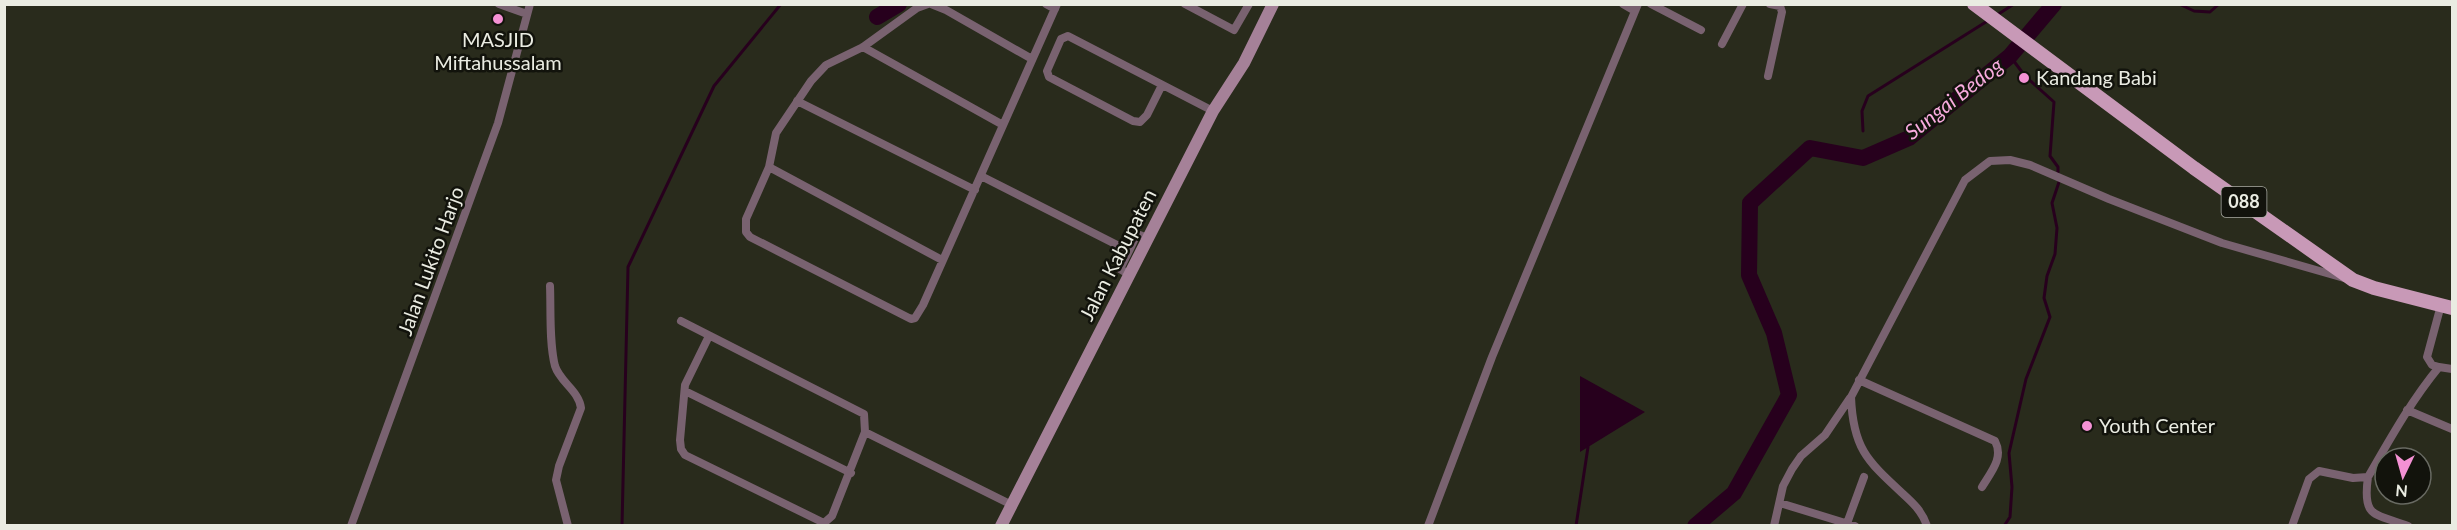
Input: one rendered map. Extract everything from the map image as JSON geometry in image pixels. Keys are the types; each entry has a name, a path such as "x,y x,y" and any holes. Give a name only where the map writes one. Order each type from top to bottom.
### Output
{"main road":[{"name":"Jalan Kabupaten","path":"1001,525 1213,111 1244,63 1273,4"},
{"name":"088","path":"1974,4 2194,168 2353,280 2374,288 2447,306"}],"street":[{"path":"499,4 527,14"},
{"name":"Jalan Lukito Harjo","path":"351,525 498,123 530,4"},
{"path":"1032,59 946,10 929,4 917,8 863,47 826,65 797,101 776,134 769,167 746,219 746,232 750,237 911,319 915,318 923,305 1056,7 1046,4"},
{"path":"1185,4 1234,30 1249,4"},
{"path":"1428,525 1492,357 1637,8 1623,4"},
{"path":"1651,4 1701,30"},
{"path":"1722,44 1743,4"},
{"path":"1768,76 1782,12 1780,6 1770,4"},
{"path":"1162,85 1147,115 1140,122 1133,121 1049,77 1047,71 1062,39 1068,36 1213,111"},
{"path":"863,47 1003,125"},
{"path":"797,101 975,190"},
{"path":"1774,525 1783,486 1800,457 1826,435 1851,397 1965,180 1990,161 2010,160 2030,165 2222,243 2353,280"},
{"path":"769,167 942,260"},
{"path":"981,176 1129,251"},
{"path":"1130,275 1120,269 1137,234 1148,238"},
{"path":"550,286 554,364 561,377 579,399 581,408 556,480 568,525"},
{"path":"2447,306 2427,357 2432,365 2452,369"},
{"path":"681,321 864,414 865,432 851,473 828,522 824,523 806,516 685,455 681,449 680,440 688,377 710,336"},
{"path":"2408,525 2370,510 2366,503 2368,477 2407,411 2439,367"},
{"path":"1859,380 1995,441 1999,449 1998,457 1982,488"},
{"path":"685,391 851,473"},
{"path":"1851,397 1852,422 1864,454 1871,465 1917,506 1927,525"},
{"path":"2407,411 2452,429"},
{"path":"865,432 1012,505"},
{"path":"2292,525 2309,478 2314,474 2319,471 2353,478 2368,477"},
{"path":"1780,503 1849,524 1864,477"}],"shaded area":[{"path":"1580,376 1645,412 1580,452"}],"waterway":[{"path":"622,526 628,267 714,86 781,4"},
{"path":"877,17 899,4"},
{"path":"1997,15 2014,4"},
{"name":"Sungai Bedog","path":"1695,526 1734,493 1789,395 1774,333 1749,275 1750,203 1810,148 1863,158 1909,138 2010,56 2054,4"},
{"path":"2179,4 2194,11 2210,12 2219,4"},
{"path":"1863,131 1862,111 1868,96 1989,20"},
{"path":"2010,56 2025,76 2054,102 2050,156 2058,167 2058,172"},
{"path":"2004,526 2010,517 2012,487 2009,453 2026,379 2050,317 2044,298 2047,276 2055,254 2057,228 2052,203 2059,182"},
{"path":"1576,526 1588,447"}],"place":[{"name":"MASJID Miftahussalam","path":"498,19"},
{"name":"Kandang Babi","path":"2024,78"},
{"name":"Youth Center","path":"2087,426"}]}
